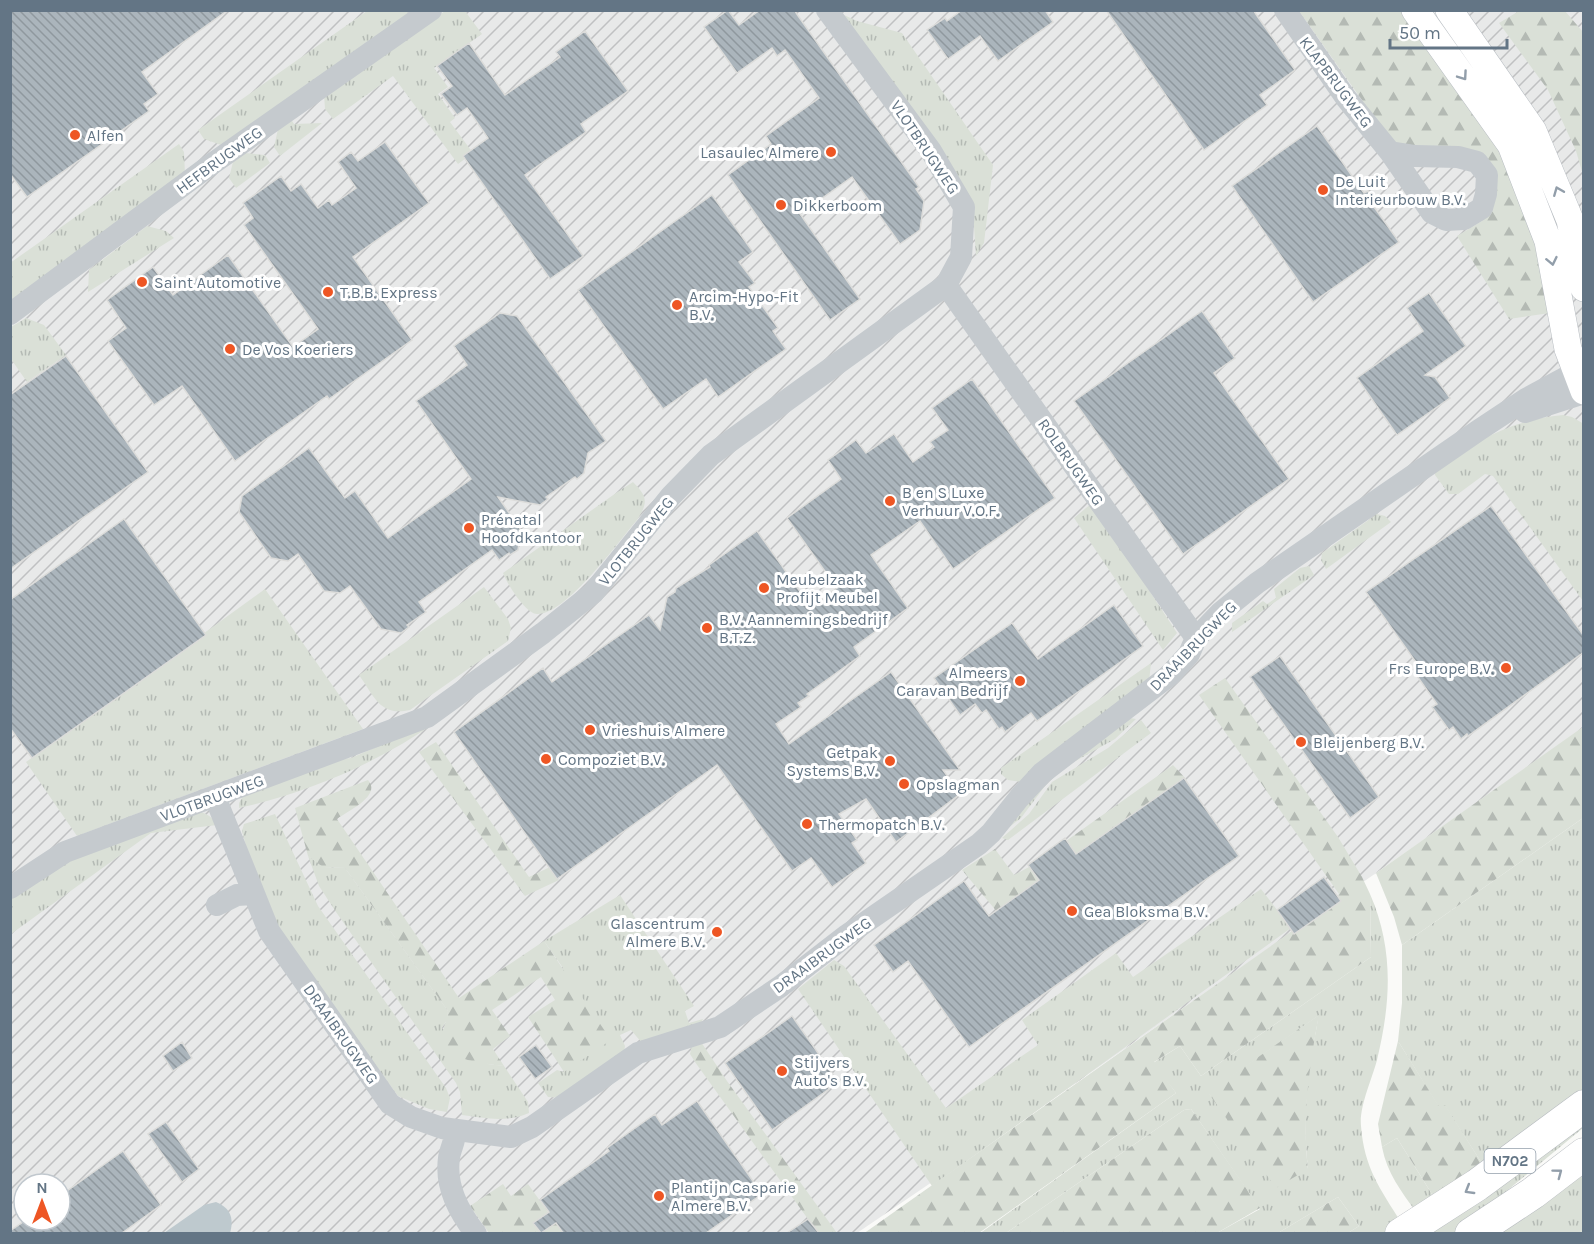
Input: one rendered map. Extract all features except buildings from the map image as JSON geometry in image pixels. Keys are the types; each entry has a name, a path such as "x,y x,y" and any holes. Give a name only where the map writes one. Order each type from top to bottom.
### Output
{"highway":[{"name":"N702","path":"1401,1233 1477,1185 1584,1106"},
{"name":"N702","path":"1471,1233 1533,1192 1584,1154"}],"main road":[{"path":"1443,15 1533,132 1570,220 1584,288"},
{"path":"1443,15 1511,145 1548,241 1564,332 1582,382"}],"street":[{"name":"HEFBRUGWEG","path":"10,314 208,166 431,10"},
{"name":"VLOTBRUGWEG","path":"10,888 65,852 427,717 543,633 593,593 671,496 711,455 946,285 961,257 964,207 931,151 827,10"},
{"name":"KLAPBRUGWEG","path":"1285,10 1346,98 1390,152"},
{"name":"ROLBRUGWEG","path":"946,285 1196,638"},
{"name":"DRAAIBRUGWEG","path":"215,797 269,931 390,1104 411,1117 442,1128 511,1137 541,1122 638,1053 720,1027 755,1004 910,891 979,844 1042,773 1170,675 1189,654 1196,638 1220,613 1257,583 1526,399 1582,382"},
{"path":"217,905 237,895 253,894"},
{"path":"455,1130 449,1159 451,1190 465,1219 476,1233"}],"shaded area":[{"path":"10,11 1583,11 1583,728 1016,1125 857,1233 11,1233"},
{"path":"216,1202 225,1207 230,1214 232,1223 230,1233 164,1233 204,1205"}],"green space":[{"path":"367,11 408,11 407,16 224,146 204,139 198,130"},
{"path":"445,11 465,11 482,34 434,68 448,87 438,94 455,118 450,122 473,153 458,164 393,76 333,119 325,109 324,94"},
{"path":"1299,11 1401,11 1494,140 1540,249 1550,313 1509,319 1457,236 1482,221 1494,178 1393,144"},
{"path":"1519,11 1565,11 1583,32 1583,175 1576,151 1548,90 1499,23"},
{"path":"844,15 857,21 902,33 993,165 984,243 976,256 973,212"},
{"path":"291,119 294,124 322,123 280,156 274,147 278,129"},
{"path":"179,144 184,152 185,174 14,301 11,299 10,263"},
{"path":"245,153 265,155 270,163 236,188 229,178 233,162"},
{"path":"147,226 166,231 174,238 88,292 89,270"},
{"path":"26,318 44,325 66,355 27,382 11,359 11,327"},
{"path":"1563,415 1584,424 1583,601 1493,476 1485,474 1458,494 1449,494 1435,475 1434,469 1495,433 1527,422"},
{"path":"633,482 644,496 643,509 637,520 591,576 562,603 549,611 533,613 522,604 503,573"},
{"path":"1092,503 1177,633 1163,650 1074,518"},
{"path":"1377,514 1385,516 1391,522 1326,569 1321,560 1322,553"},
{"path":"1309,566 1314,575 1232,632 1232,623 1263,601 1267,604 1276,598 1274,589 1300,568"},
{"path":"484,587 508,619 511,628 508,641 410,710 391,710 379,703 359,675"},
{"path":"265,589 363,729 77,836 26,762"},
{"path":"1151,663 1149,682 1022,782 1008,780 1001,774 1001,768"},
{"path":"1225,678 1338,837 1362,877 1370,894 1371,957 1201,1076 1180,1046 1154,1062 1176,1093 979,1233 863,1234 1326,907 1339,894 1199,695"},
{"path":"1124,717 1136,719 1115,739 1072,763 1051,778 1021,818 1003,832 1038,784"},
{"path":"439,720 393,749 344,774 292,793 239,808 243,796 342,759 351,758"},
{"path":"1141,720 1151,733 1008,840 1002,838 1029,814 1052,782 1108,748"},
{"path":"1583,727 1583,818 1402,945 1394,917 1376,873"},
{"path":"436,742 529,877 550,867 559,880 525,896 419,752"},
{"path":"1173,765 1187,780 1078,857 1066,841"},
{"path":"368,780 371,792 362,802 337,819 459,998 544,941 611,1040 564,1072 528,1017 555,1000 541,977 492,1010 510,1036 493,1049 504,1066 468,1060 445,1048 440,1041 448,1011 345,868 323,867 308,856 295,808"},
{"path":"200,812 210,816 217,825 151,833 11,934 11,896 66,859"},
{"path":"275,814 318,906 446,1088 450,1098 447,1112 429,1109 398,1096 282,936 248,853 242,831 244,824"},
{"path":"1583,818 1583,1093 1483,1165 1445,1106 1440,1109 1398,1041 1402,1003 1402,945"},
{"path":"995,849 1014,875 1029,867 1040,882 998,913 962,870"},
{"path":"308,856 324,867 345,868 448,1011 447,1020 442,1028 488,1064 504,1066 528,1102 529,1113 504,1119 462,1115 460,1092 456,1083 319,886"},
{"path":"1261,889 1291,928 932,1186 798,989 834,960 844,966 946,1108 1038,1045 1022,1020 1116,953 1133,977"},
{"path":"1370,894 1383,935 1388,976 1382,1038 1364,1102 1361,1126 1369,1166 1401,1222 1384,1233 1348,1233 1359,1226 1338,1197 1278,1233 1217,1233 1260,1209 1191,1109 1184,1110 1006,1233 979,1234 1176,1093 1153,1063 1180,1046 1201,1076 1371,957","holes":["1318,1016 1306,1102 1308,1169 1234,1127 1209,1092"]},
{"path":"620,895 694,1006 685,1011 689,1023 703,1019 700,1025 642,1043 631,1030 620,1035 625,1046 624,1054 563,1098 548,1097 538,1083 557,1070 564,1072 563,968 544,941"},
{"path":"1319,1015 1308,1092 1306,1150 1308,1169 1276,1188 1209,1091"},
{"path":"697,1036 837,1233 818,1233 695,1062 690,1054 693,1041"},
{"path":"1398,1041 1440,1108 1445,1105 1483,1165 1435,1199 1397,1138 1382,1147 1378,1124"},
{"path":"1191,1109 1260,1208 1217,1233 1006,1233 1184,1110"},
{"path":"1583,1115 1583,1128 1457,1232 1433,1233 1427,1226"},
{"path":"1397,1138 1435,1199 1416,1212 1395,1181 1384,1156 1382,1147"},
{"path":"1583,1164 1583,1233 1485,1234"},
{"path":"503,1184 511,1196 528,1184 563,1233 489,1233 470,1206"},
{"path":"1338,1197 1359,1226 1348,1233 1278,1233"}],"place":[{"name":"Alfen","path":"75,135"},
{"name":"Lasaulec Almere","path":"831,152"},
{"name":"De Luit Interieurbouw B.V.","path":"1323,190"},
{"name":"Dikkerboom","path":"781,205"},
{"name":"Saint Automotive","path":"142,282"},
{"name":"T.B.B. Express","path":"328,292"},
{"name":"Arcim-Hypo-Fit B.V.","path":"677,305"},
{"name":"De Vos Koeriers","path":"230,349"},
{"name":"B en S Luxe Verhuur V.O.F.","path":"890,501"},
{"name":"Prénatal Hoofdkantoor","path":"469,528"},
{"name":"Meubelzaak Profijt Meubel","path":"764,588"},
{"name":"B.V. Aannemingsbedrijf B.T.Z.","path":"707,628"},
{"name":"Frs Europe B.V.","path":"1506,668"},
{"name":"Almeers Caravan Bedrijf","path":"1020,681"},
{"name":"Vrieshuis Almere","path":"590,730"},
{"name":"Bleijenberg B.V.","path":"1301,742"},
{"name":"Compoziet B.V.","path":"546,759"},
{"name":"Getpak Systems B.V.","path":"890,761"},
{"name":"Opslagman","path":"904,784"},
{"name":"Thermopatch B.V.","path":"807,824"},
{"name":"Gea Bloksma B.V.","path":"1072,911"},
{"name":"Glascentrum Almere B.V.","path":"717,932"},
{"name":"Stijvers Auto's B.V.","path":"782,1071"},
{"name":"Plantijn Casparie Almere B.V.","path":"659,1196"}]}
